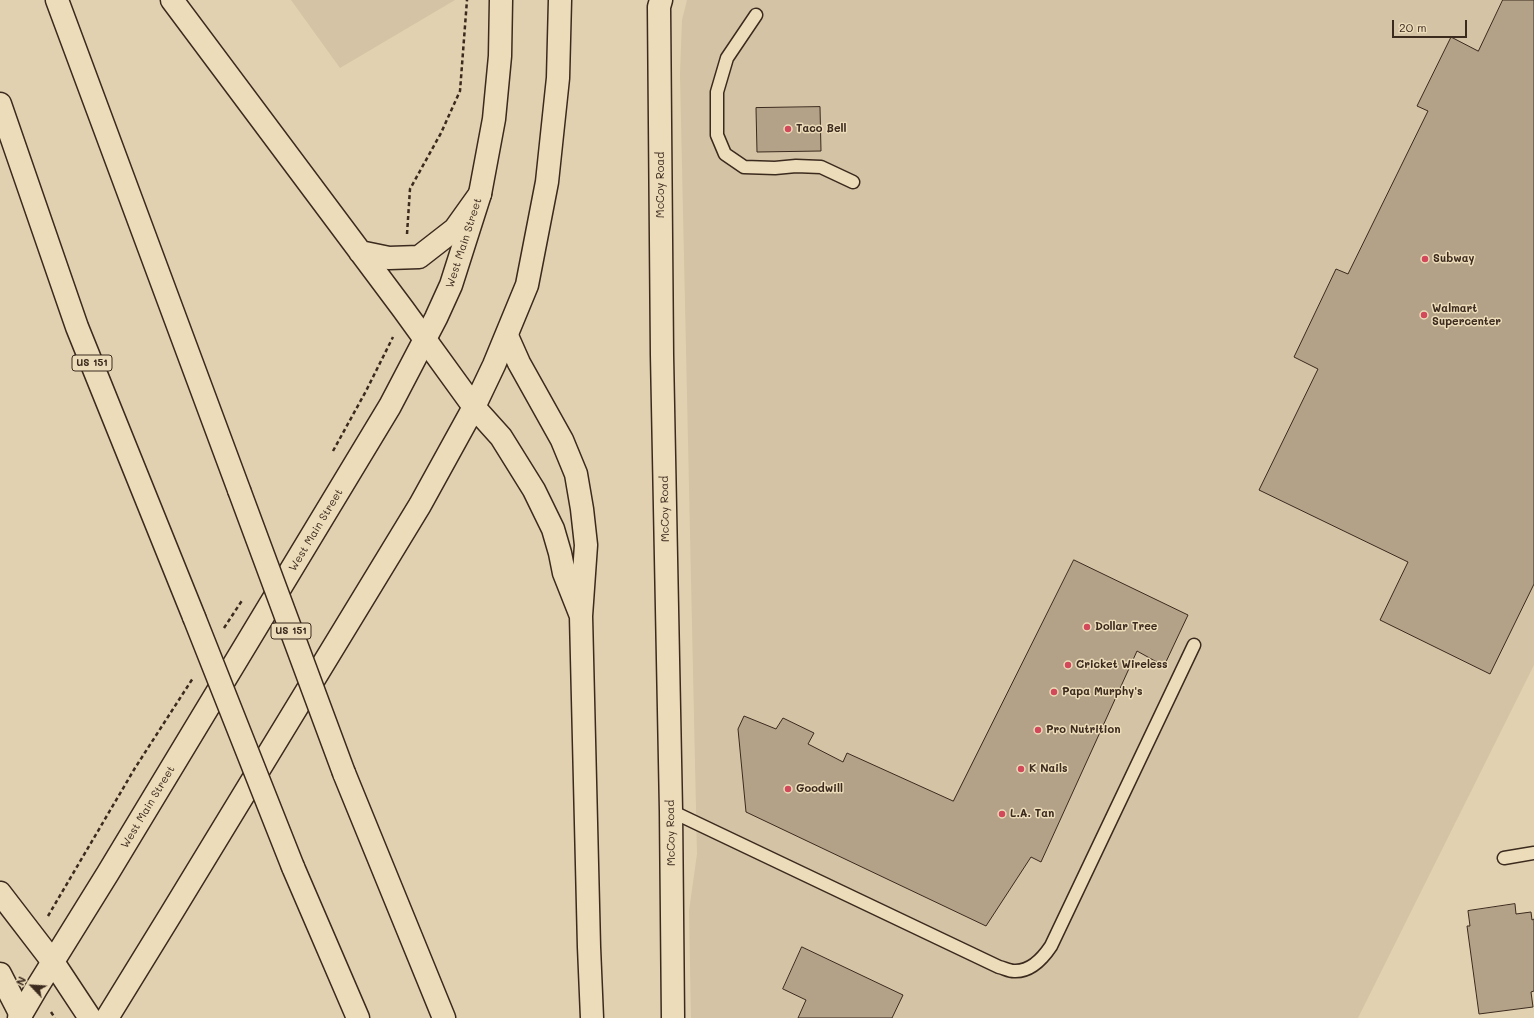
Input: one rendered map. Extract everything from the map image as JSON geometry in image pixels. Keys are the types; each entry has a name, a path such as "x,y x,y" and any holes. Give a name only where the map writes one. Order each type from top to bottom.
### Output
{"main road":[{"name":"US 151","path":"57,0 344,773 444,1018"},
{"path":"172,0 403,309 474,407 501,438 534,490 553,529 564,573 581,616"},
{"name":"West Main Street","path":"20,1017 386,413 425,340 451,285 480,194 494,119 500,56 501,0"},
{"path":"106,1018 176,907 420,505 474,407 507,336 527,285 547,182 558,78 560,0"},
{"name":"McCoy Road","path":"661,0 659,15 662,348 671,811 673,1018"},
{"name":"US 151","path":"0,104 77,327 293,868 358,1018"},
{"path":"360,252 389,258 419,258 455,230 480,194"},
{"path":"507,336 518,363 562,440 576,474 582,509 586,545 581,616 592,1018"},
{"path":"0,893 53,962 90,1018"},
{"path":"0,974 20,1017"}],"lane":[{"path":"756,15 727,58 717,92 717,135 725,154 744,167 820,167 853,182"},
{"path":"671,811 999,967 1015,971 1030,967 1042,960 1052,946 1194,645"},
{"path":"1504,858 1534,853"}],"path":[{"path":"406,258 410,189 441,133 460,90 467,0"},
{"path":"332,452 366,391 396,332 403,309"},
{"path":"224,629 245,596"},
{"path":"35,938 135,768 194,675"}],"shaded area":[{"path":"291,0 455,0 340,68"},
{"path":"687,0 1534,0 1534,665 1358,1018 691,1018 689,911 697,854 680,74 682,20"}],"building":[{"name":"Walmart Supercenter","path":"1503,0 1534,0 1534,584 1490,674 1380,620 1408,562 1259,490 1318,369 1294,357 1336,269 1348,274 1428,111 1417,106 1451,37 1478,51"},
{"name":"Taco Bell","path":"820,107 821,151 757,152 756,108"},
{"path":"1074,560 1188,615 1164,666 1137,651 1041,862 1031,857 986,926 746,812 738,729 744,716 776,729 783,718 814,733 808,744 843,762 847,753 953,801"},
{"path":"1515,904 1516,914 1531,912 1532,920 1534,919 1534,991 1531,992 1533,1007 1479,1014 1467,926 1470,926 1468,911"},
{"path":"802,947 903,995 892,1018 798,1018 806,1000 783,989"}],"place":[{"name":"Taco Bell","path":"788,129"},
{"name":"Subway","path":"1425,259"},
{"name":"Walmart Supercenter","path":"1424,315"},
{"name":"Dollar Tree","path":"1087,627"},
{"name":"Cricket Wireless","path":"1068,665"},
{"name":"Papa Murphy's","path":"1054,692"},
{"name":"Pro Nutrition","path":"1038,730"},
{"name":"K Nails","path":"1021,769"},
{"name":"Goodwill","path":"788,789"},
{"name":"L.A. Tan","path":"1002,814"}]}
